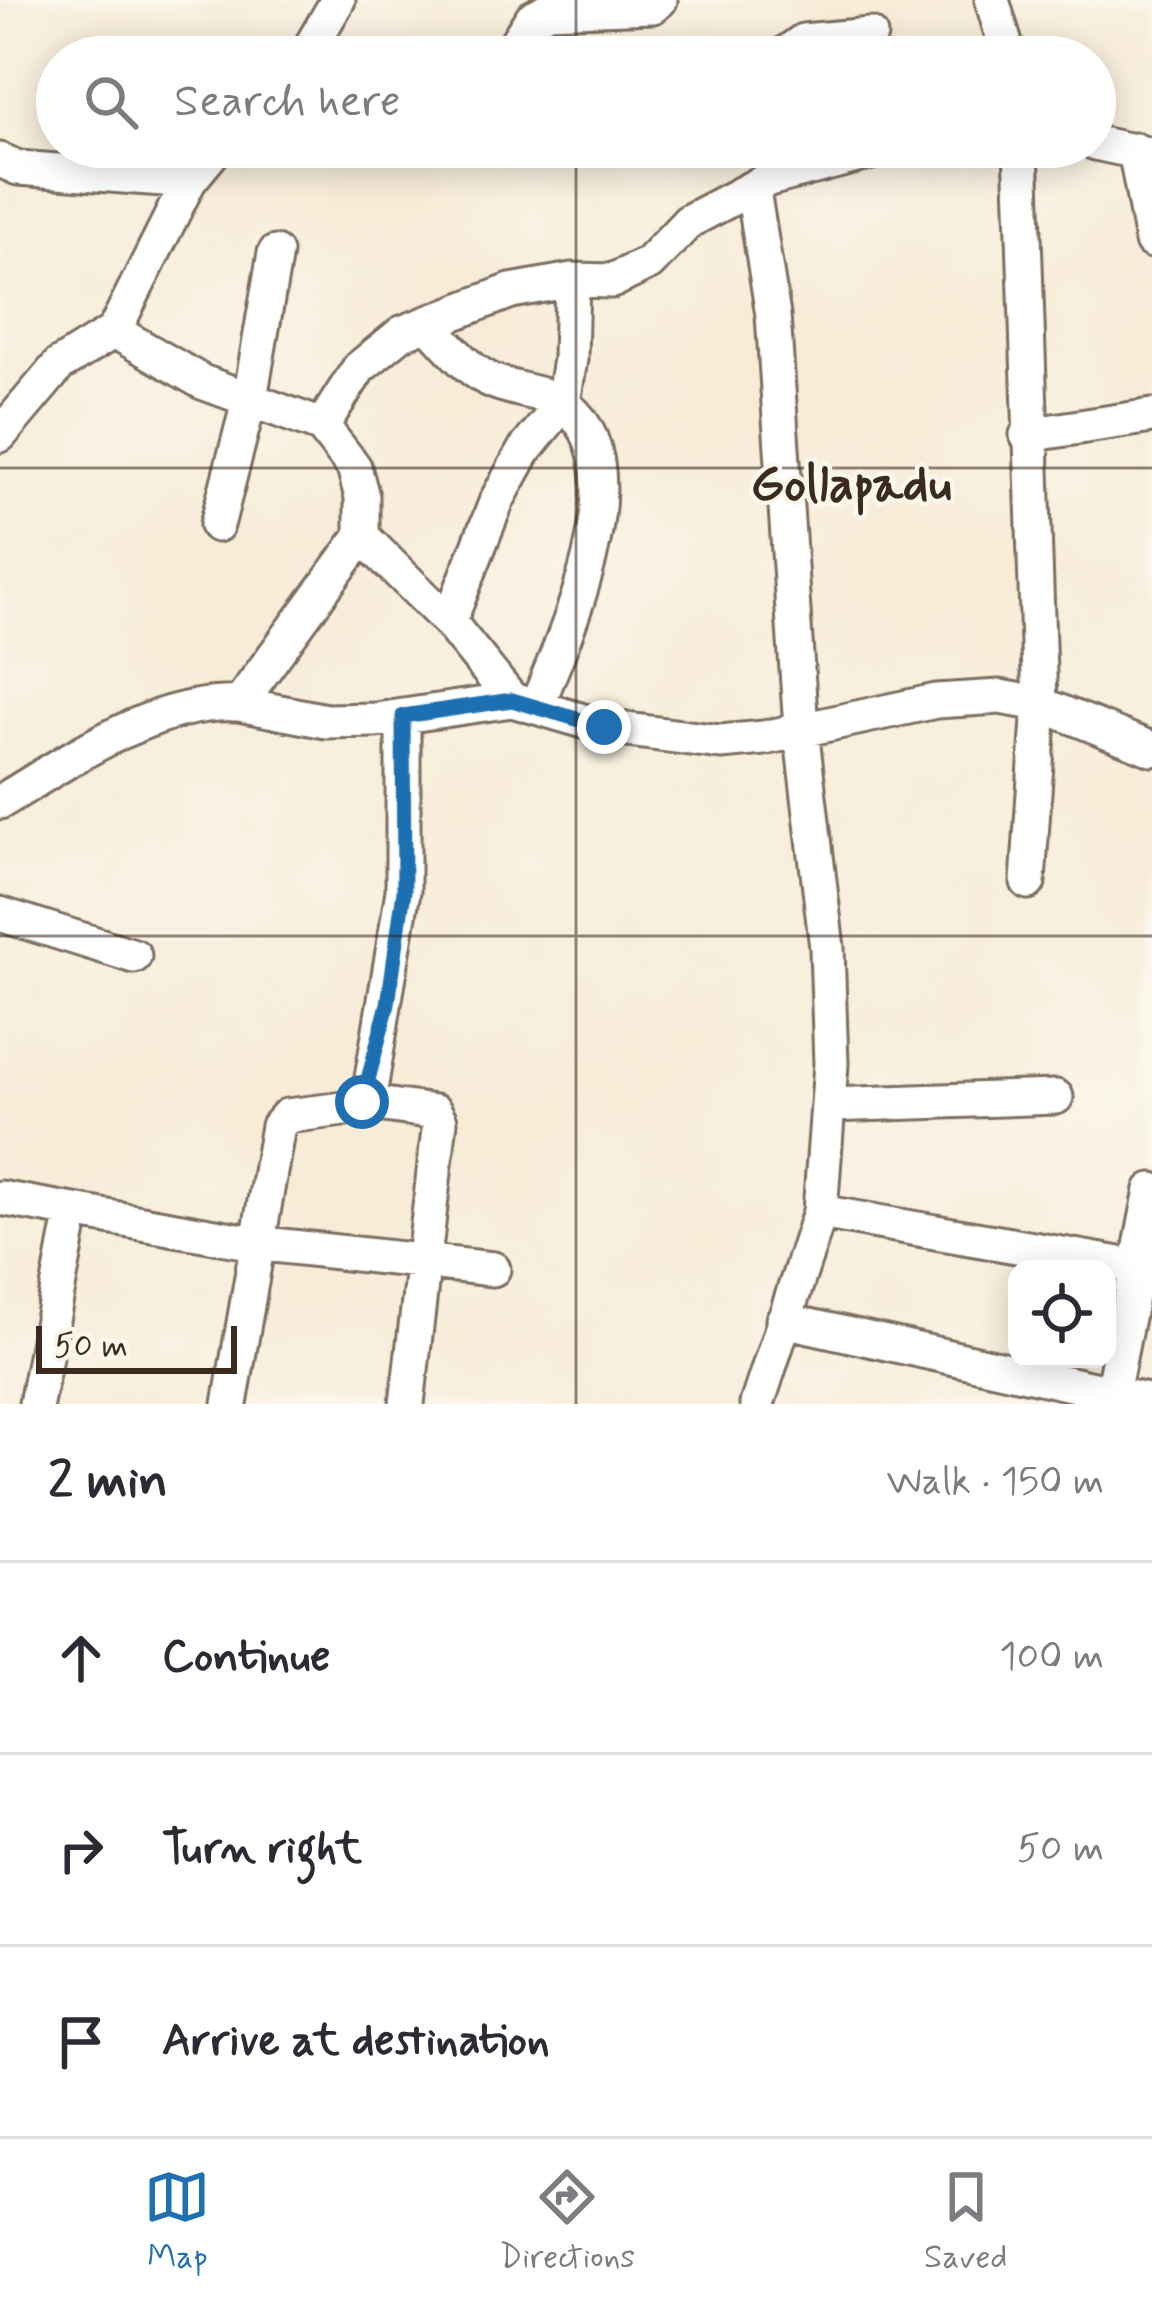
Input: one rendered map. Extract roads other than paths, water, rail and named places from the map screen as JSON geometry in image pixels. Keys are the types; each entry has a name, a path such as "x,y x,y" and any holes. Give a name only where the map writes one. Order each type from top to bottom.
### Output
{"street":[{"path":"317,36 338,0"},
{"path":"520,36 532,18 548,10 652,6 660,0"},
{"path":"870,0 870,36"},
{"path":"992,0 1003,36"},
{"path":"1144,152 1152,241"},
{"path":"0,160 18,168 189,181"},
{"path":"0,435 59,365 115,331 200,168"},
{"path":"1022,168 1040,704 1028,882"},
{"path":"322,426 373,352 427,322 511,291 572,280 612,281 635,272 689,221 765,172"},
{"path":"757,1404 820,1211 830,1105 827,948 801,729 765,172"},
{"path":"217,525 250,398 275,253"},
{"path":"449,622 497,500 524,451 563,403 572,280"},
{"path":"427,322 490,381 563,403 582,423 593,448 597,502 583,588 525,702"},
{"path":"115,331 202,382 322,426 354,467 362,497 362,536 238,704"},
{"path":"1028,435 1152,416"},
{"path":"362,536 525,702"},
{"path":"0,802 145,721 181,709 238,704 326,721 525,702 604,727 721,742 936,701 1000,697 1040,704 1152,749"},
{"path":"362,1102 388,1004 404,891 403,716"},
{"path":"0,914 134,956"},
{"path":"830,1105 1056,1097"},
{"path":"230,1404 255,1243 282,1120 362,1102 421,1108 440,1120 407,1404"},
{"path":"1112,1399 1152,1190"},
{"path":"0,1198 72,1215 255,1243 493,1269"},
{"path":"820,1211 1137,1267"},
{"path":"36,1404 72,1215"},
{"path":"783,1320 1112,1399 1152,1402"}],"district":[{"name":"Gollapadu","path":"851,482"}]}
